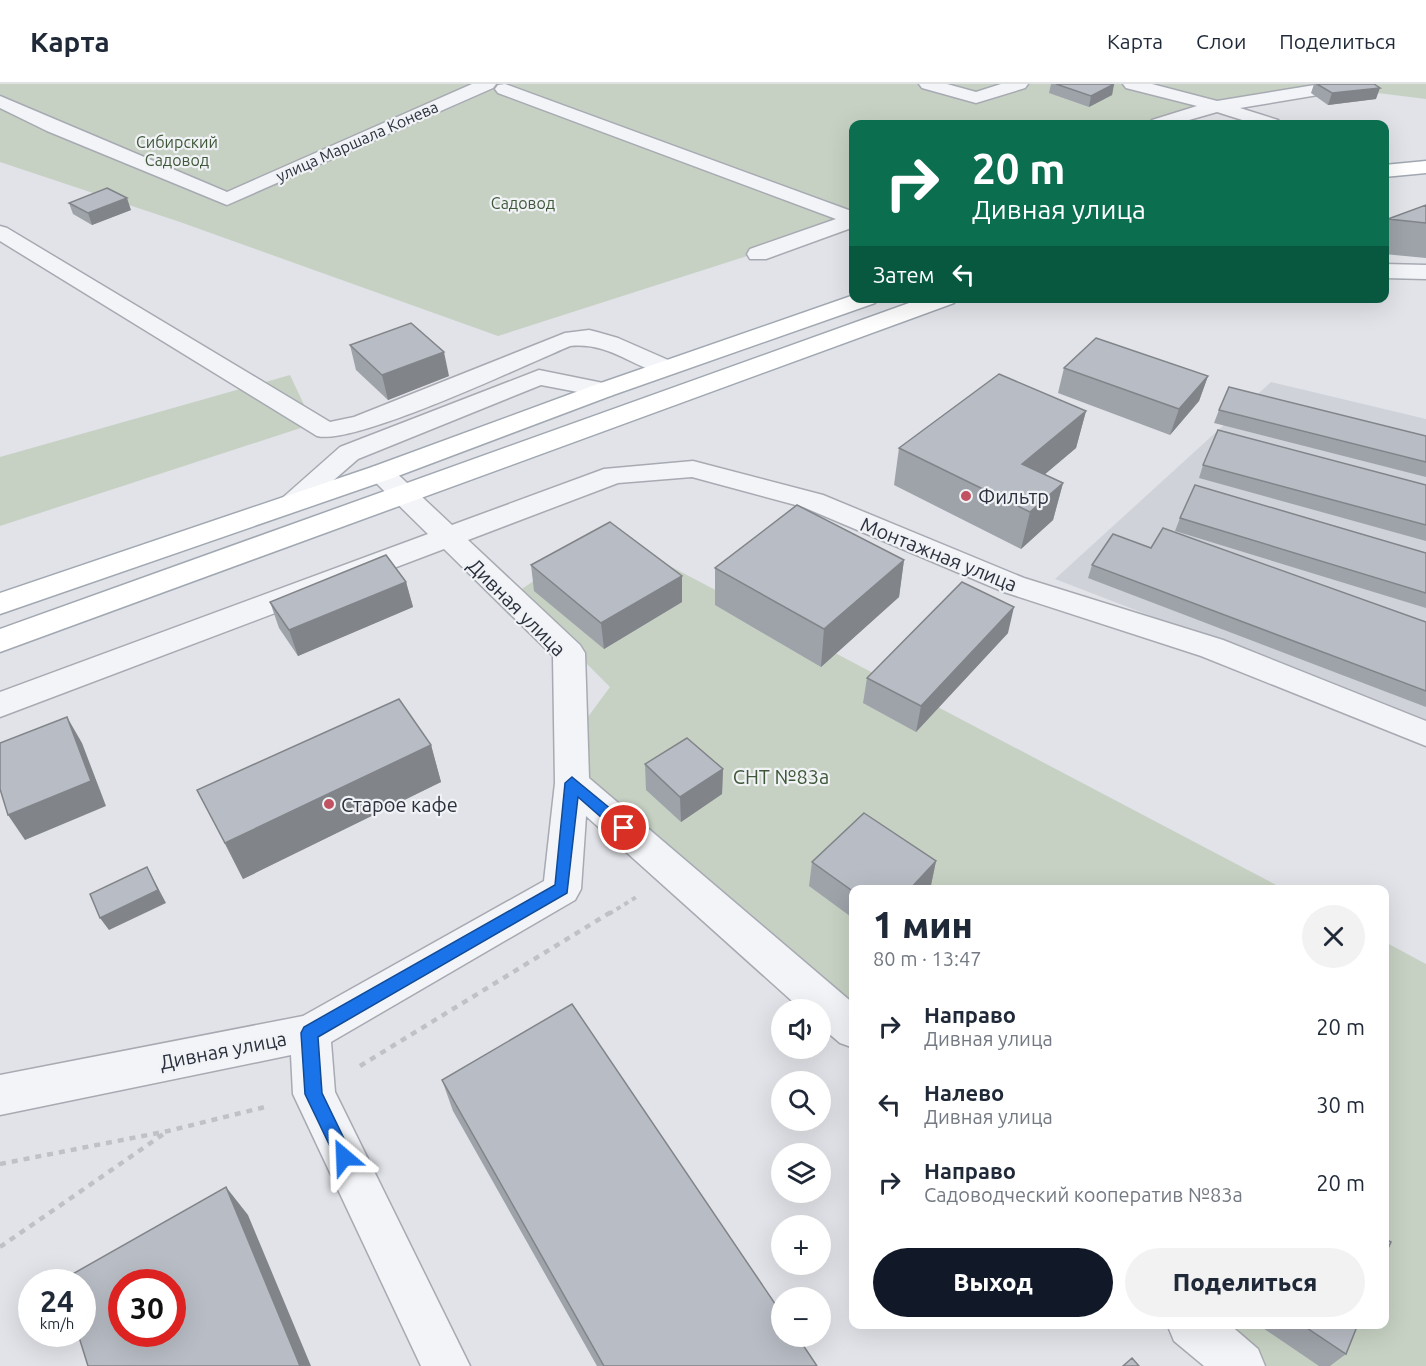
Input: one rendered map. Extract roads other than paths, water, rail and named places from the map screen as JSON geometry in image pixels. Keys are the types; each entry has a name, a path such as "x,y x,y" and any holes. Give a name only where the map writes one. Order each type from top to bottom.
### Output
{"main road":[{"path":"1395,151 1426,149"},
{"path":"1389,171 1426,167"},
{"path":"0,641 391,484 604,390 853,303"},
{"path":"0,604 294,500 391,484 931,303"}],"street":[{"path":"928,84 976,98 1019,84"},
{"path":"1132,84 1217,106 1260,120"},
{"path":"1171,120 1217,106 1332,85 1354,84"},
{"path":"496,87 849,218"},
{"name":"улица Маршала Конева","path":"0,101 54,127 227,199 496,87"},
{"path":"758,254 849,222"},
{"path":"0,232 326,431 349,453"},
{"path":"1389,271 1426,272"},
{"path":"326,431 362,423 565,340 589,338 610,343 666,368"},
{"path":"294,500 349,453 539,376 604,390"},
{"name":"Монтажная улица","path":"0,705 614,475 693,469 813,501 1014,585 1212,648 1426,735"},
{"name":"Дивная улица","path":"0,1095 310,1033 562,889 572,783 569,653 391,484"},
{"path":"572,783 849,1026"},
{"path":"310,1033 314,1094 446,1366"},
{"path":"1197,1329 1241,1366"}],"place":[{"name":"Фильтр","path":"966,496"},
{"name":"Старое кафе","path":"329,804"}],"park label":[{"name":"Сибирский Садовод","path":"177,151"},
{"name":"Садовод","path":"523,203"},
{"name":"СНТ №83а","path":"781,776"}]}
